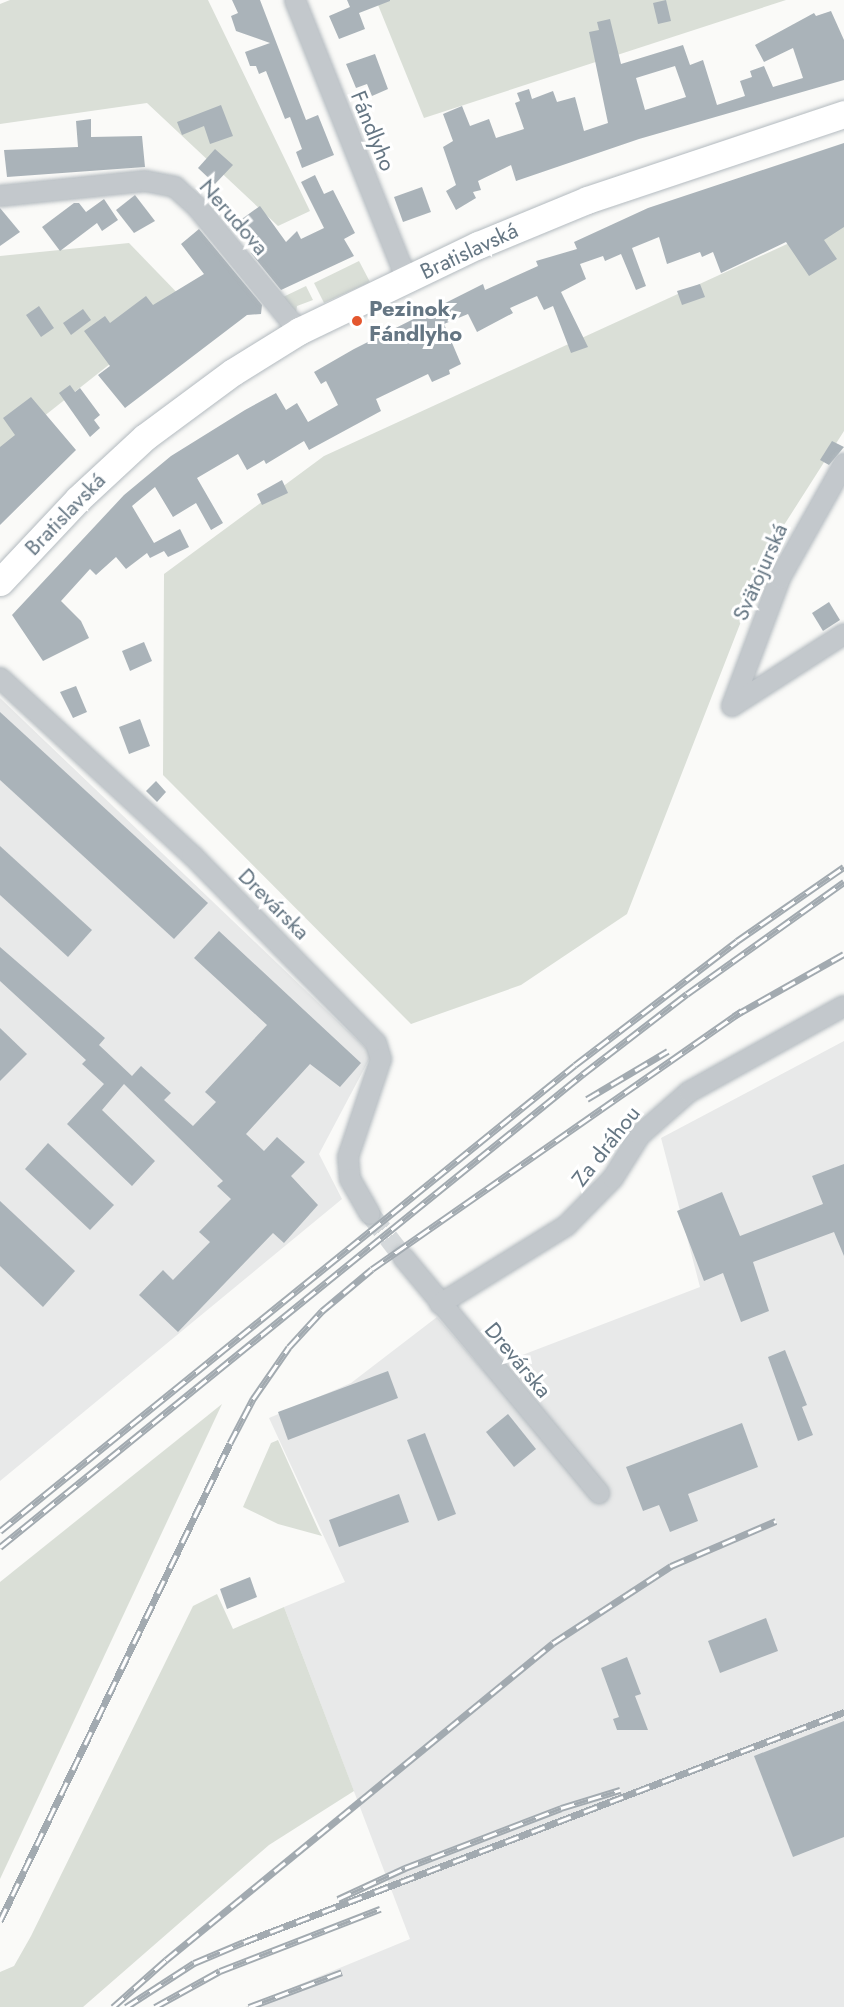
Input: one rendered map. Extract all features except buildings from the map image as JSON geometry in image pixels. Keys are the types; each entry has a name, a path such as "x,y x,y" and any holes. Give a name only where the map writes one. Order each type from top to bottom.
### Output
{"main road":[{"name":"Bratislavská","path":"0,582 70,507 145,437 233,372 299,331 587,200 844,114"}],"street":[{"name":"Fándlyho","path":"295,0 407,280"},
{"name":"Nerudova","path":"0,196 145,181 175,187 197,207 299,331"},
{"name":"Svätojurská","path":"844,464 780,578 732,706 844,634"},
{"name":"Drevárska","path":"0,678 192,855 376,1043 381,1059 348,1157 350,1179 370,1214"},
{"name":"Za dráhou","path":"440,1304 567,1226 613,1178 640,1135 689,1092 844,1006"},
{"name":"Drevárska","path":"403,1257 599,1493"}],"shaded area":[{"path":"10,0 208,0 310,211 278,226 147,103 0,124 0,4"},
{"path":"376,0 786,0 424,118"},
{"path":"844,218 844,431 770,547 627,914 521,985 411,1024 163,775 164,574 324,456"},
{"path":"129,243 187,303 0,451 0,256"},
{"path":"359,261 370,282 324,303 314,283"},
{"path":"306,286 313,300 297,306 296,313 281,298"},
{"path":"0,698 372,1054 319,1154 342,1199 0,1481"},
{"path":"844,1041 844,2007 245,2007 410,1939 284,1607 345,1582 269,1418 351,1383 437,1317 483,1370 700,1287 661,1138"},
{"path":"222,1404 0,1879 0,1582"},
{"path":"278,1440 322,1536 278,1524 243,1507 271,1443"},
{"path":"217,1594 233,1629 284,1607 354,1791 269,1845 83,2007 0,2007 0,1972 14,1966 31,1936 193,1606"}],"tunnel":[{"path":"370,1214 403,1257"}],"railway":[{"path":"0,1531 575,1065 737,941 844,867"},
{"path":"0,1547 583,1074 687,994 844,882"},
{"path":"734,1016 844,954"},
{"path":"0,1921 230,1443 253,1399 289,1347 322,1311 372,1269 742,1011"},
{"path":"587,1099 668,1051"},
{"path":"113,2007 166,1960 553,1643 671,1566 776,1521"},
{"path":"126,2007 194,1963 244,1942 844,1712"},
{"path":"338,1899 405,1868 561,1808 620,1790"},
{"path":"155,2007 220,1971 380,1909"},
{"path":"249,2007 342,1972"}],"place":[{"name":"Pezinok, Fándlyho","path":"357,321"}]}
